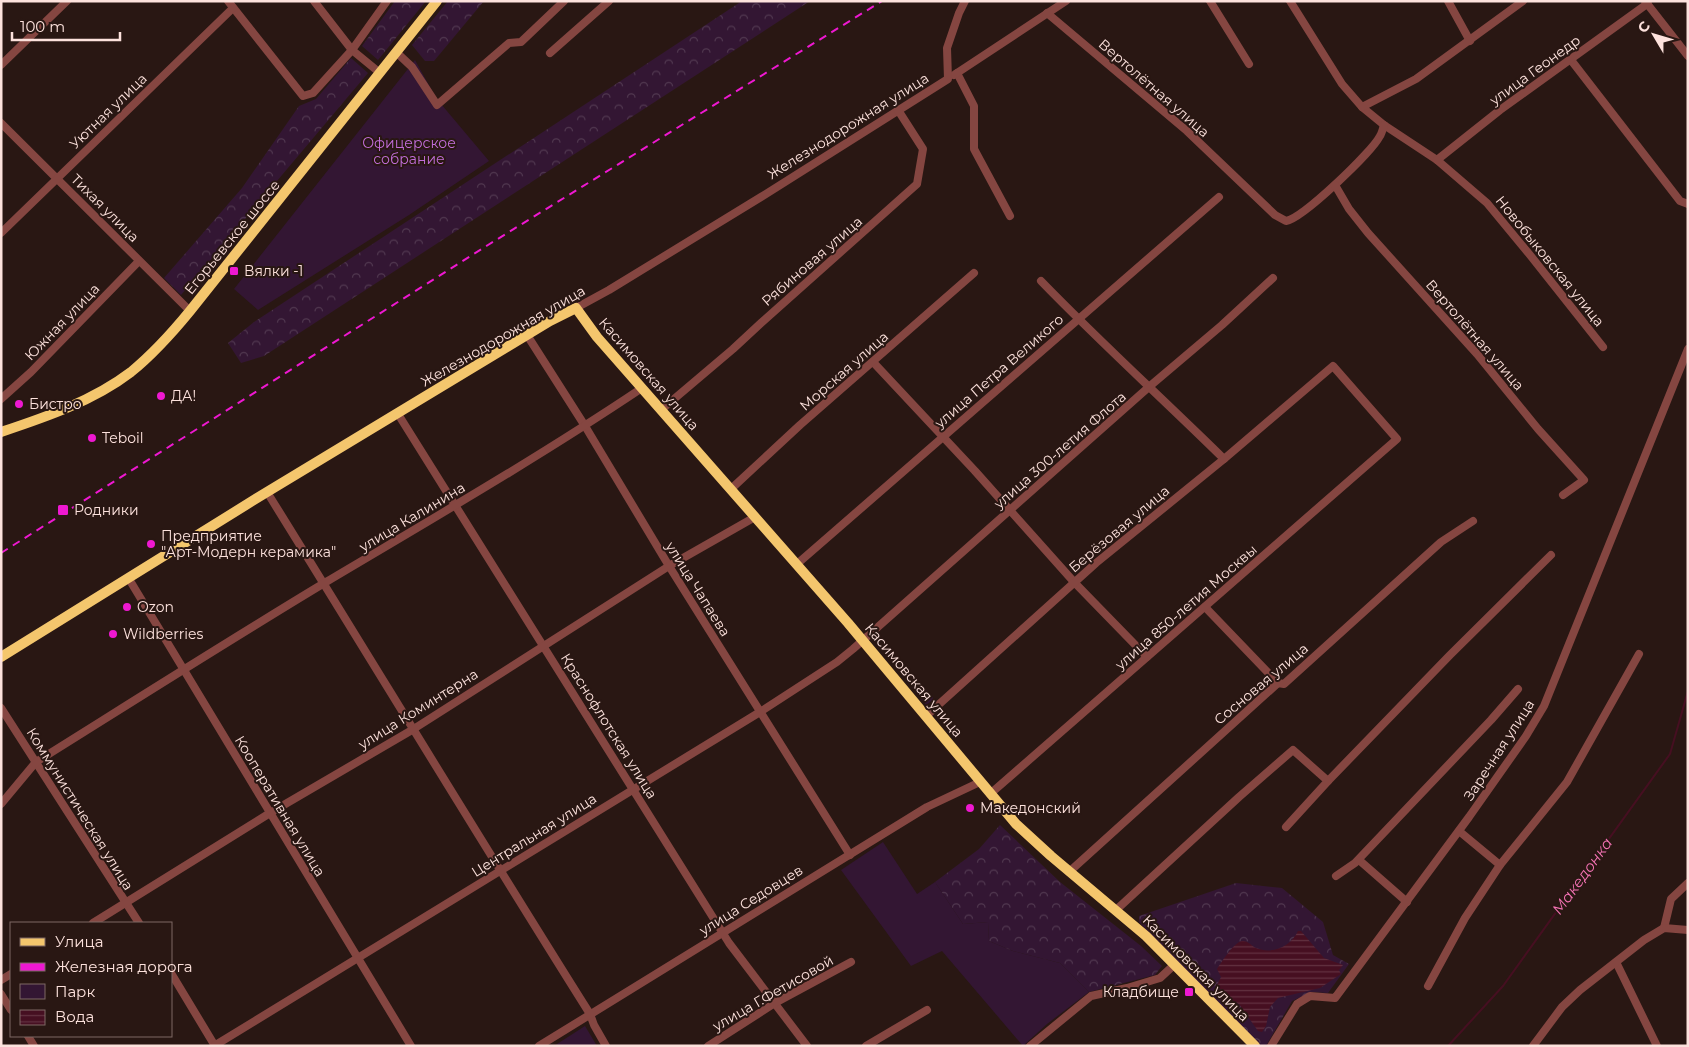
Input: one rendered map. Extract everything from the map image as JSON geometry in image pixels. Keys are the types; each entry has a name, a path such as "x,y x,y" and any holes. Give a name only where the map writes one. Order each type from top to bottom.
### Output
{"main road":[{"name":"Егорьевское шоссе","path":"1,432 59,411 98,392 130,372 153,352 190,311 437,1"},
{"name":"Железнодорожная улица","path":"1,658 267,492 527,335 576,308"},
{"name":"Касимовская улица","path":"576,308 597,337 797,564 1027,836 1146,936 1255,1046"}],"street":[{"path":"1,65 67,1"},
{"path":"314,1 352,50 380,73"},
{"path":"230,4 303,96 313,93 352,50 388,1"},
{"path":"396,52 412,67 437,105 509,42 521,42 564,1"},
{"path":"550,53 609,1"},
{"name":"Железнодорожная улица","path":"576,308 609,290 948,79 947,48 965,1"},
{"path":"948,79 1066,1"},
{"path":"1210,1 1248,64"},
{"name":"Новобыковская улица","path":"1290,1 1342,84 1362,107 1384,125 1437,160 1487,203 1603,347"},
{"path":"1448,1 1470,41"},
{"path":"1362,107 1416,79 1523,1"},
{"path":"1647,2 1688,56"},
{"name":"улица Геонедр","path":"1437,160 1500,110 1571,60 1647,2"},
{"name":"Уютная улица","path":"1,233 230,4"},
{"name":"Вертолётная улица","path":"1047,13 1186,131 1283,220 1291,220 1336,185 1380,137 1384,125"},
{"path":"1571,60 1680,201 1688,204"},
{"path":"957,73 974,106 974,149 1010,216"},
{"name":"Рябиновая улица","path":"661,410 733,349 917,184 923,149 898,110"},
{"name":"Тихая улица","path":"1,123 190,311"},
{"name":"Вертолётная улица","path":"1336,185 1349,209 1368,233 1477,354 1538,429 1584,480 1563,495"},
{"name":"улица Петра Великого","path":"797,564 1219,197"},
{"name":"Южная улица","path":"1,399 31,372 139,261"},
{"name":"Морская улица","path":"731,489 800,425 974,273"},
{"name":"улица 300-летия Флота","path":"863,641 1273,278"},
{"path":"1041,281 1224,459"},
{"name":"улица Чапаева","path":"527,335 586,426 669,566 850,855"},
{"name":"Заречная улица","path":"1271,1046 1297,1004 1310,996 1335,998 1459,831 1526,736 1544,706 1688,349"},
{"path":"873,362 943,436 1074,582 1147,657"},
{"name":"Берёзовая улица","path":"926,716 1096,563 1224,459 1333,366 1397,439"},
{"name":"улица Калинина","path":"1,804 36,762 324,583 586,426 642,388"},
{"name":"Краснофлотская улица","path":"398,414 730,943 808,1046"},
{"name":"улица 850-летия Москвы","path":"990,794 1397,439"},
{"path":"267,492 499,871 590,1014 606,1046"},
{"name":"улица Коминтерна","path":"95,922 270,813 412,730 543,644 669,566 755,517"},
{"name":"Сосновая улица","path":"1069,872 1278,683 1284,684 1441,542 1473,521"},
{"path":"1286,827 1450,655 1551,555"},
{"name":"Кооперативная улица","path":"129,579 411,1046"},
{"path":"1205,607 1278,683"},
{"name":"Центральная улица","path":"215,1046 760,712 837,662 863,641"},
{"path":"1428,986 1465,918 1500,865 1567,782 1639,654"},
{"path":"1336,876 1358,860 1518,689"},
{"name":"Коммунистическая улица","path":"1,708 137,922"},
{"path":"1116,910 1293,750 1328,781"},
{"name":"улица Седовцев","path":"539,1046 927,807 980,782"},
{"path":"1459,831 1500,865"},
{"path":"1358,860 1407,902"},
{"path":"1664,928 1671,899 1688,883"},
{"path":"1533,1046 1562,1007 1580,990 1644,940 1664,928 1688,930"},
{"name":"улица Г.Фетисовой","path":"708,1046 775,1003 851,962"},
{"path":"1616,962 1657,1046"},
{"path":"1030,1046 1091,996 1160,978 1174,964"},
{"path":"172,975 215,1046"},
{"path":"1,994 10,1008"},
{"path":"866,1046 927,1010"}],"green space":[{"path":"395,1 426,1 378,60 362,46"},
{"path":"448,1 484,1 434,61 425,61 412,45"},
{"path":"742,1 810,1 264,356 241,363 228,343 254,322"},
{"path":"351,58 368,73 181,295 164,278 242,188 299,106 316,99"},
{"name":"Офицерское собрание","path":"415,60 436,98 489,161 409,215 258,310 234,289"},
{"path":"919,681 934,699 926,705 912,687"},
{"path":"1000,825 1060,882 1141,946 1162,966 1155,975 1089,992 1060,963 1013,951 989,941 988,922 963,924 935,882 979,849"},
{"path":"883,842 917,894 935,882 963,924 988,922 989,941 1013,951 1060,963 1089,992 1047,1024 1023,1046 942,951 911,966 841,870"},
{"path":"1236,883 1282,888 1323,922 1333,955 1349,964 1328,993 1312,992 1292,1001 1266,1046 1261,1046 1139,922 1139,916"},
{"path":"585,1026 597,1046 554,1046"}],"water":[{"path":"1298,931 1301,931 1324,958 1343,965 1339,970 1341,974 1320,988 1278,998 1270,1007 1266,1026 1262,1032 1258,1031 1239,1004 1227,997 1217,985 1221,977 1217,969 1228,953 1239,942 1246,941 1262,950 1275,950 1291,941"}],"waterway":[{"name":"Македонка","path":"1448,1046 1503,986 1670,754 1688,691"}],"railway":[{"path":"1,553 488,245 882,1"}],"place":[{"name":"Вялки -1","path":"234,271"},
{"name":"ДА!","path":"161,396"},
{"name":"Бистро","path":"19,404"},
{"name":"Teboil","path":"92,438"},
{"name":"Родники","path":"63,510"},
{"name":"Предприятие \"Арт-Модерн керамика\"","path":"151,544"},
{"name":"Ozon","path":"127,607"},
{"name":"Wildberries","path":"113,634"},
{"name":"Македонский","path":"970,808"},
{"name":"Кладбище","path":"1189,992"}]}
